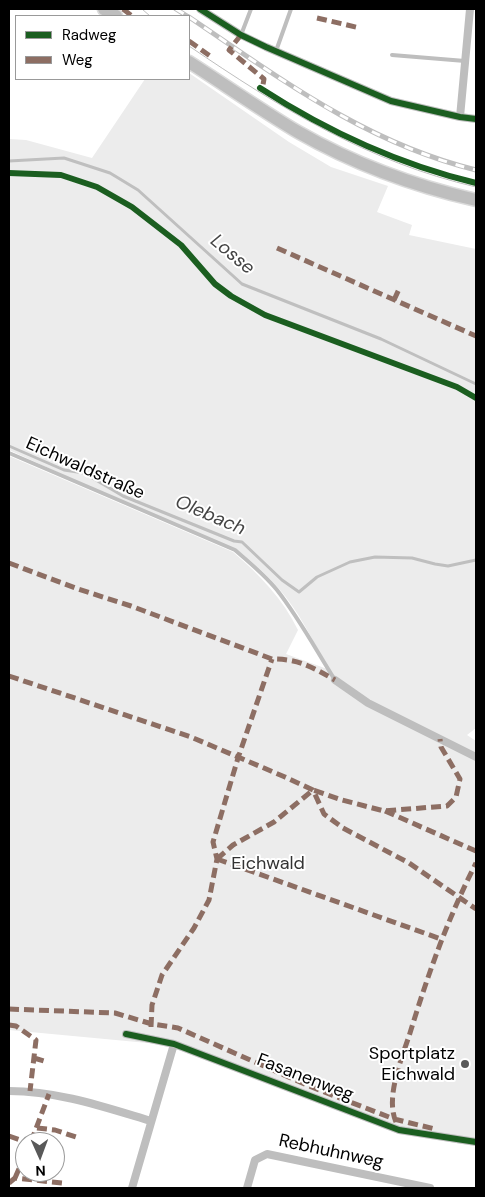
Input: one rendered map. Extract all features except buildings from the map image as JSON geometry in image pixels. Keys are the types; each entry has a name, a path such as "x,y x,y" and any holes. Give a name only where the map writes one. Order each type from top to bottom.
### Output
{"main road":[{"path":"190,63 298,132 334,151 408,181 444,193 476,200"}],"street":[{"path":"200,9 241,35 276,52 391,100 460,117 476,119"},
{"path":"460,117 470,9"},
{"name":"Eichwaldstraße","path":"335,680 368,703 476,757"},
{"name":"Fasanenweg","path":"126,1034 174,1044 399,1130 476,1142"},
{"path":"132,1188 174,1044"},
{"path":"9,1092 30,1092 77,1099 151,1121"},
{"name":"Rebhuhnweg","path":"247,1188 255,1160 267,1154 430,1188"}],"lane":[{"path":"241,35 251,9"},
{"path":"276,52 291,9"},
{"path":"392,54 465,61"},
{"name":"Eichwaldstraße","path":"9,452 235,550 252,564 276,589 308,635 335,680"}],"green space":[{"name":"Eichwald","path":"190,74 289,142 331,167 388,186 377,212 412,225 409,235 476,249 476,728 467,735 476,741 476,1145 398,1132 169,1045 9,1030 9,456 233,552 278,597 298,630 286,654 330,670 286,597 254,563 236,549 114,498 9,450 9,139 26,140 92,158 144,80 190,80"}],"waterway":[{"name":"Losse","path":"9,161 64,158 110,173 138,190 242,284 381,339 476,384"},
{"name":"Olebach","path":"9,446 64,470 84,473 123,496 234,541 242,542 282,580 299,592 317,577 350,562 375,557 412,558 448,566 476,560"}],"tram line":[{"path":"142,9 149,15"},
{"path":"190,47 257,91 362,148 398,163 476,187"}],"railway":[{"path":"176,9 185,15"},
{"path":"190,18 291,86 361,126 436,158 476,170"}],"marked path":[{"path":"123,9 131,15"},
{"path":"317,18 360,28"},
{"path":"241,35 229,50 264,79 262,90"},
{"path":"190,42 210,56"},
{"path":"277,248 476,336"},
{"path":"394,300 400,287"},
{"path":"9,563 272,659 290,660 305,665 335,680"},
{"path":"151,1027 152,1005 162,975 194,928 209,900 217,859 213,842 238,758 272,659"},
{"path":"9,676 191,737 313,790 324,814 343,828 409,863 476,909"},
{"path":"217,859 233,845 274,822 313,790 384,811 447,806 456,797 460,779 441,747 440,739"},
{"path":"385,811 476,851"},
{"path":"217,859 441,939"},
{"path":"396,1122 392,1101 399,1066 439,946 456,904 476,863"},
{"path":"9,1009 115,1013 152,1024 178,1028 309,1086 394,1119 435,1129"},
{"path":"9,1025 16,1026 36,1040 30,1091"},
{"path":"34,1058 47,1062"},
{"path":"35,1132 49,1094"},
{"path":"37,1128 55,1130 79,1138"},
{"path":"9,1136 15,1138"},
{"path":"9,1183 15,1178 62,1183 63,1187"}],"cycle path":[{"path":"200,9 241,35 391,101 476,119"},
{"path":"260,88 311,119 364,145 418,166 476,183"},
{"path":"9,173 61,175 97,187 132,207 181,245 215,284 231,296 265,315 457,387 476,398"},
{"path":"126,1034 174,1044 399,1130 476,1142"}],"place":[{"name":"Sportplatz Eichwald","path":"465,1064"}]}
